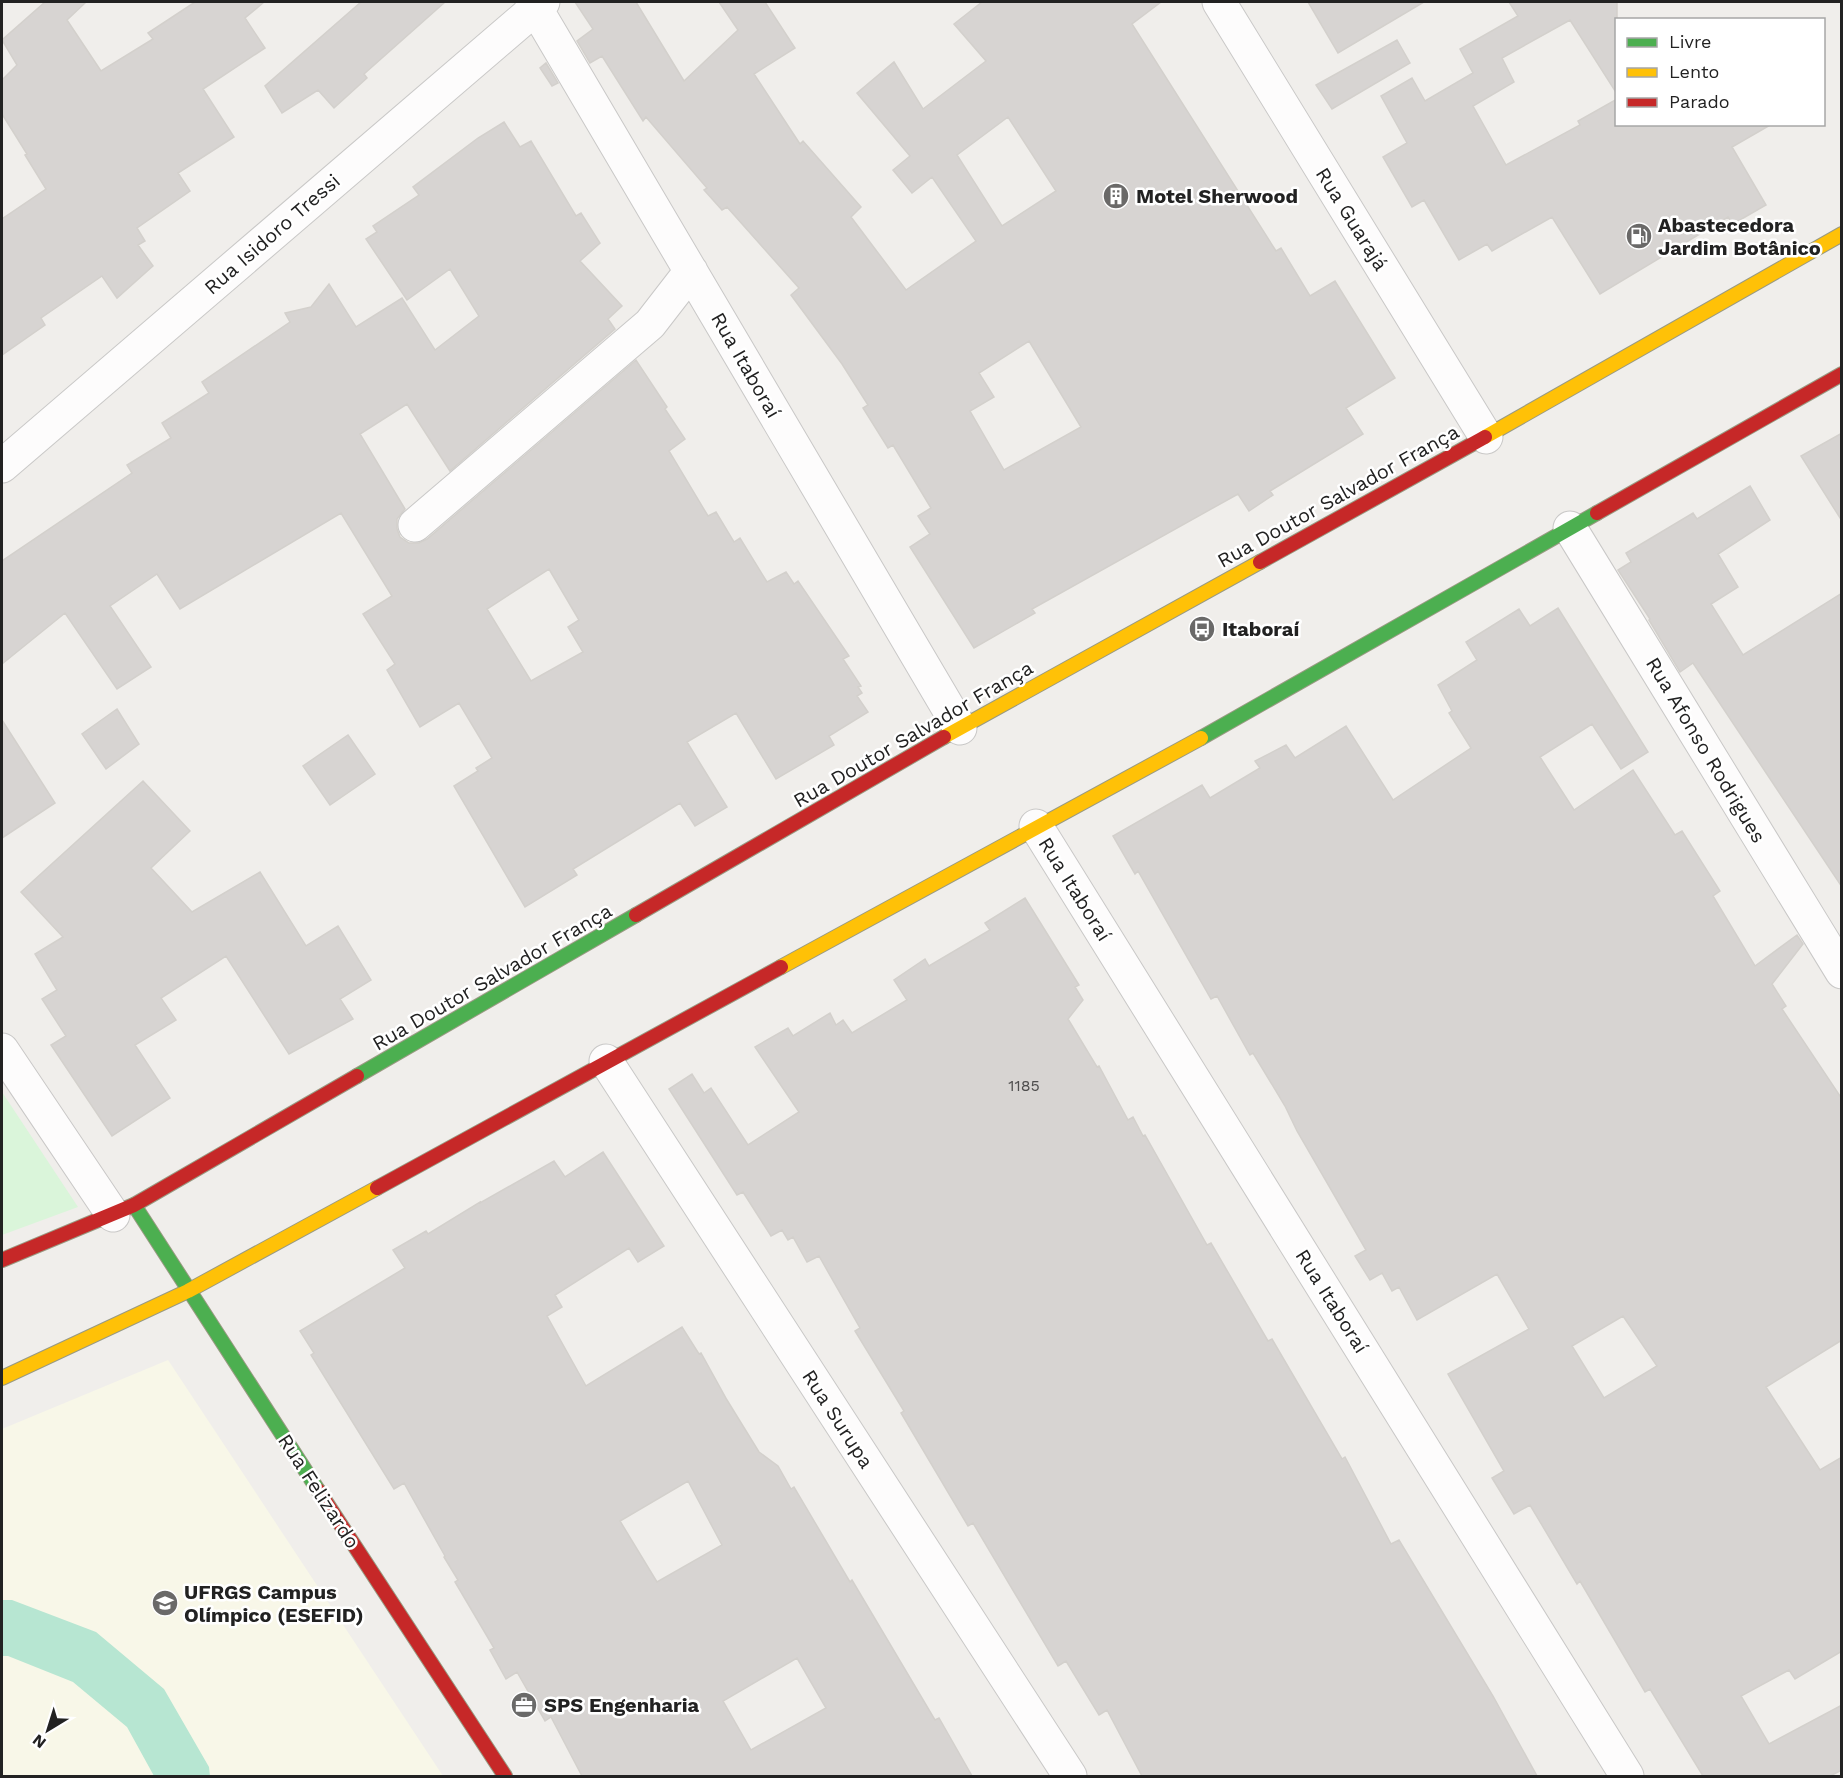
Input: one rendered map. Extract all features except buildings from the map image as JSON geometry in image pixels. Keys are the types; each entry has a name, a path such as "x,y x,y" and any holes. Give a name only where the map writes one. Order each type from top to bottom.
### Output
{"main road":[{"name":"Rua Doutor Salvador França","path":"2,1260 124,1210 960,728 1486,436 1842,234"},
{"path":"2,1378 188,1291 1036,826 1221,728 1842,374"},
{"name":"Rua Felizardo","path":"124,1210 188,1291 505,1776"}],"street":[{"name":"Rua Guarajá","path":"1219,2 1486,436"},
{"name":"Rua Itaboraí","path":"537,4 960,728"},
{"name":"Rua Isidoro Tressi","path":"2,466 537,4"},
{"path":"415,525 650,324 691,271"},
{"name":"Rua Afonso Rodrigues","path":"1570,528 1842,972"},
{"name":"Rua Itaboraí","path":"1036,826 1627,1776"},
{"name":"Rua Felizardo","path":"2,1050 124,1210"},
{"name":"Rua Surupa","path":"606,1061 1070,1776"}],"shaded area":[{"name":"UFRGS Campus Olímpico (ESEFID)","path":"168,1360 443,1776 2,1776 2,1429"}],"green space":[{"path":"2,1092 78,1207 2,1235"},
{"path":"2,1600 12,1600 96,1632 164,1689 209,1767 210,1776 154,1776 127,1727 73,1682 8,1656 2,1656"}],"traffic: fast":[{"path":"1201,738 1597,513"},
{"path":"357,1076 636,915"},
{"path":"134,1205 318,1490"}],"traffic: slow":[{"path":"1485,437 1842,234"},
{"path":"944,737 1260,562"},
{"path":"781,967 1201,738"},
{"path":"2,1378 188,1291 377,1188"}],"traffic: jam":[{"path":"1597,513 1842,374"},
{"path":"1260,562 1485,437"},
{"path":"636,915 944,737"},
{"path":"377,1188 781,967"},
{"path":"2,1260 134,1205 357,1076"},
{"path":"318,1490 505,1776"}],"place":[{"name":"Motel Sherwood","path":"1116,196"},
{"name":"Abastecedora Jardim Botânico","path":"1639,236"},
{"name":"Itaboraí","path":"1202,629"},
{"name":"UFRGS Campus Olímpico (ESEFID)","path":"165,1603"},
{"name":"SPS Engenharia","path":"524,1705"}]}
